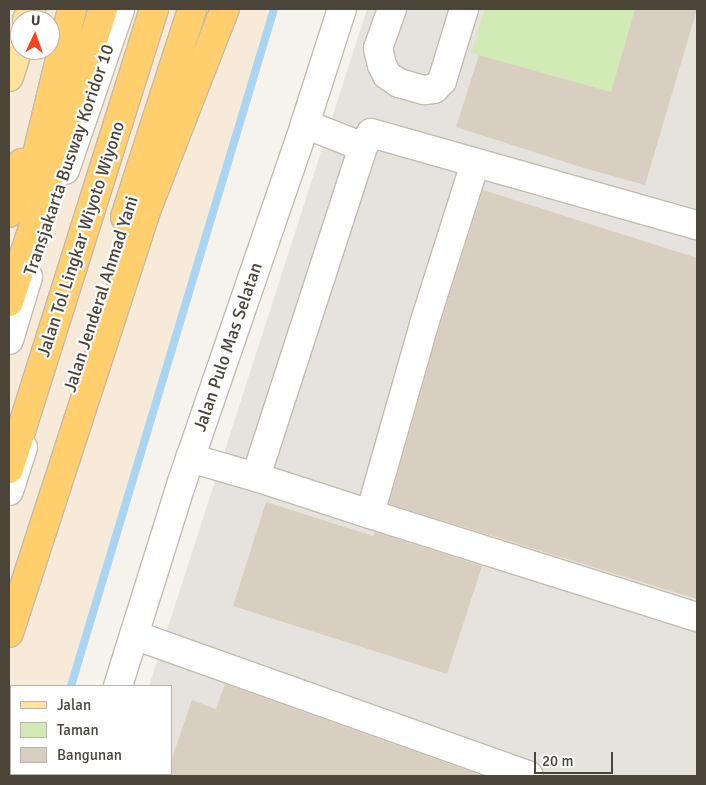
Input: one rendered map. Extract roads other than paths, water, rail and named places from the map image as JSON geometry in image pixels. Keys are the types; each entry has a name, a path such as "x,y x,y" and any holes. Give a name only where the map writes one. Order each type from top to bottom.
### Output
{"highway":[{"path":"9,212 62,9"},
{"path":"9,272 17,246 32,170 72,9"},
{"path":"9,302 103,9"},
{"name":"Jalan Tol Lingkar Wiyoto Wiyono","path":"9,468 154,9"},
{"name":"Jalan Jenderal Ahmad Yani","path":"9,580 192,9"},
{"path":"9,633 148,206 225,9"}],"main road":[{"path":"9,77 14,60"}],"street":[{"name":"Transjakarta Busway Koridor 10","path":"9,340 120,9"},
{"path":"9,491 160,9"},
{"name":"Jalan Pulo Mas Selatan","path":"118,685 190,458 306,124 342,9"},
{"path":"392,9 378,48 382,65 387,75 399,82 424,90 434,89 442,81 464,9"},
{"path":"306,124 363,147"},
{"path":"256,477 363,147 371,133 697,225"},
{"path":"370,514 424,324 475,163"},
{"path":"190,458 256,477 697,617"},
{"path":"134,635 529,776"}],"waterway":[{"path":"71,685 274,9"}]}
